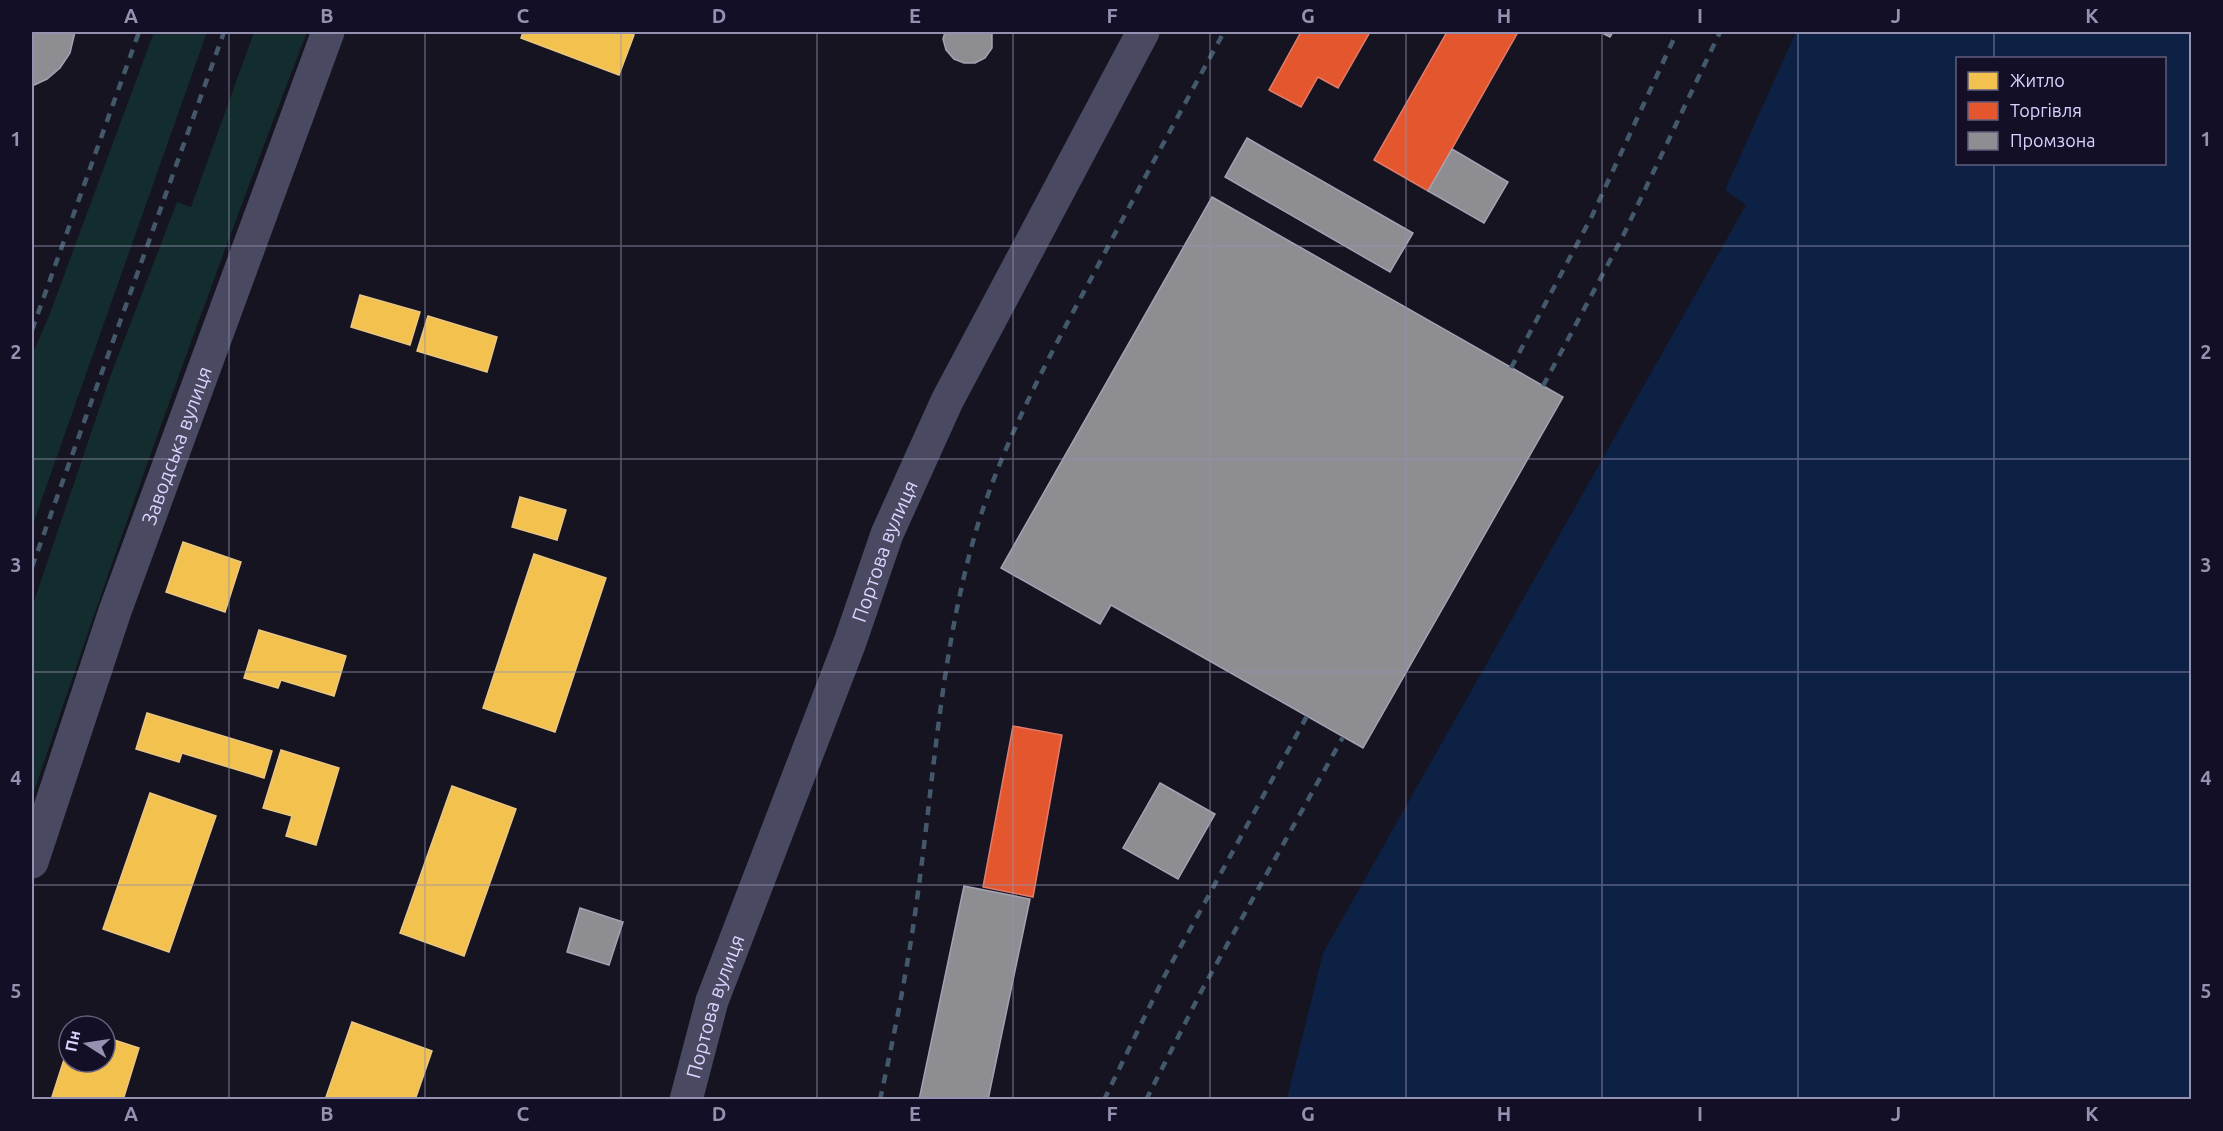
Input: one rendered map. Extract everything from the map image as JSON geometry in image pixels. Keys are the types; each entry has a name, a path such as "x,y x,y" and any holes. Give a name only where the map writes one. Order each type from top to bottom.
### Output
{"street":[{"name":"Заводська вулиця","path":"32,862 115,611 328,32"},
{"name":"Портова вулиця","path":"686,1100 712,1001 850,642 887,534 947,401 1143,32"}],"green space":[{"path":"154,32 207,32 32,527 32,355 49,316"},
{"path":"254,32 307,32 165,413 32,798 32,607 110,377 177,202 191,207"}],"water":[{"path":"1796,32 2191,32 2191,1099 1287,1099 1323,953 1746,205 1725,190"}],"building: Житло":[{"path":"523,32 625,32 634,35 619,75 521,38"},
{"path":"360,295 420,312 410,345 351,327"},
{"path":"428,316 497,337 487,372 417,351"},
{"path":"520,497 566,510 557,540 512,527"},
{"path":"183,542 241,562 225,612 166,592"},
{"path":"534,554 606,578 555,732 483,708"},
{"path":"259,630 346,656 334,696 281,680 278,688 244,678"},
{"path":"147,713 272,751 264,778 182,753 179,762 136,749"},
{"path":"281,750 339,768 316,845 286,836 292,816 263,808"},
{"path":"452,786 516,809 464,956 400,933"},
{"path":"150,793 216,816 169,952 103,929"},
{"path":"352,1022 432,1051 415,1100 325,1100"},
{"path":"117,1041 139,1048 123,1100 51,1100 59,1074 117,1074"}],"building: Торгівля":[{"path":"1301,32 1370,32 1338,88 1318,77 1301,107 1269,90"},
{"path":"1447,32 1518,32 1428,191 1374,160"},
{"path":"1013,726 1062,735 1033,897 983,887"}],"building: Промзона":[{"path":"32,32 75,32 70,53 60,68 47,79 32,86"},
{"path":"945,32 992,32 992,48 985,58 975,63 964,63 954,59 946,50 943,39"},
{"path":"1600,32 1613,32 1610,37"},
{"path":"1247,138 1413,233 1390,272 1225,177"},
{"path":"1452,149 1508,182 1484,223 1428,191"},
{"path":"1212,197 1563,397 1363,748 1111,605 1100,624 1001,568"},
{"path":"1160,783 1215,814 1178,879 1123,848"},
{"path":"964,886 1030,899 988,1100 919,1100"},
{"path":"580,908 623,922 609,965 567,952"}],"railway":[{"path":"32,330 139,32"},
{"path":"32,567 224,32"},
{"path":"880,1100 914,918 948,658 966,566 979,521 1016,425 1046,364 1224,32"},
{"path":"1511,368 1592,216 1677,32"},
{"path":"1543,386 1622,238 1720,32"},
{"path":"1104,1100 1164,977 1307,716"},
{"path":"1146,1100 1203,988 1343,737"}]}
